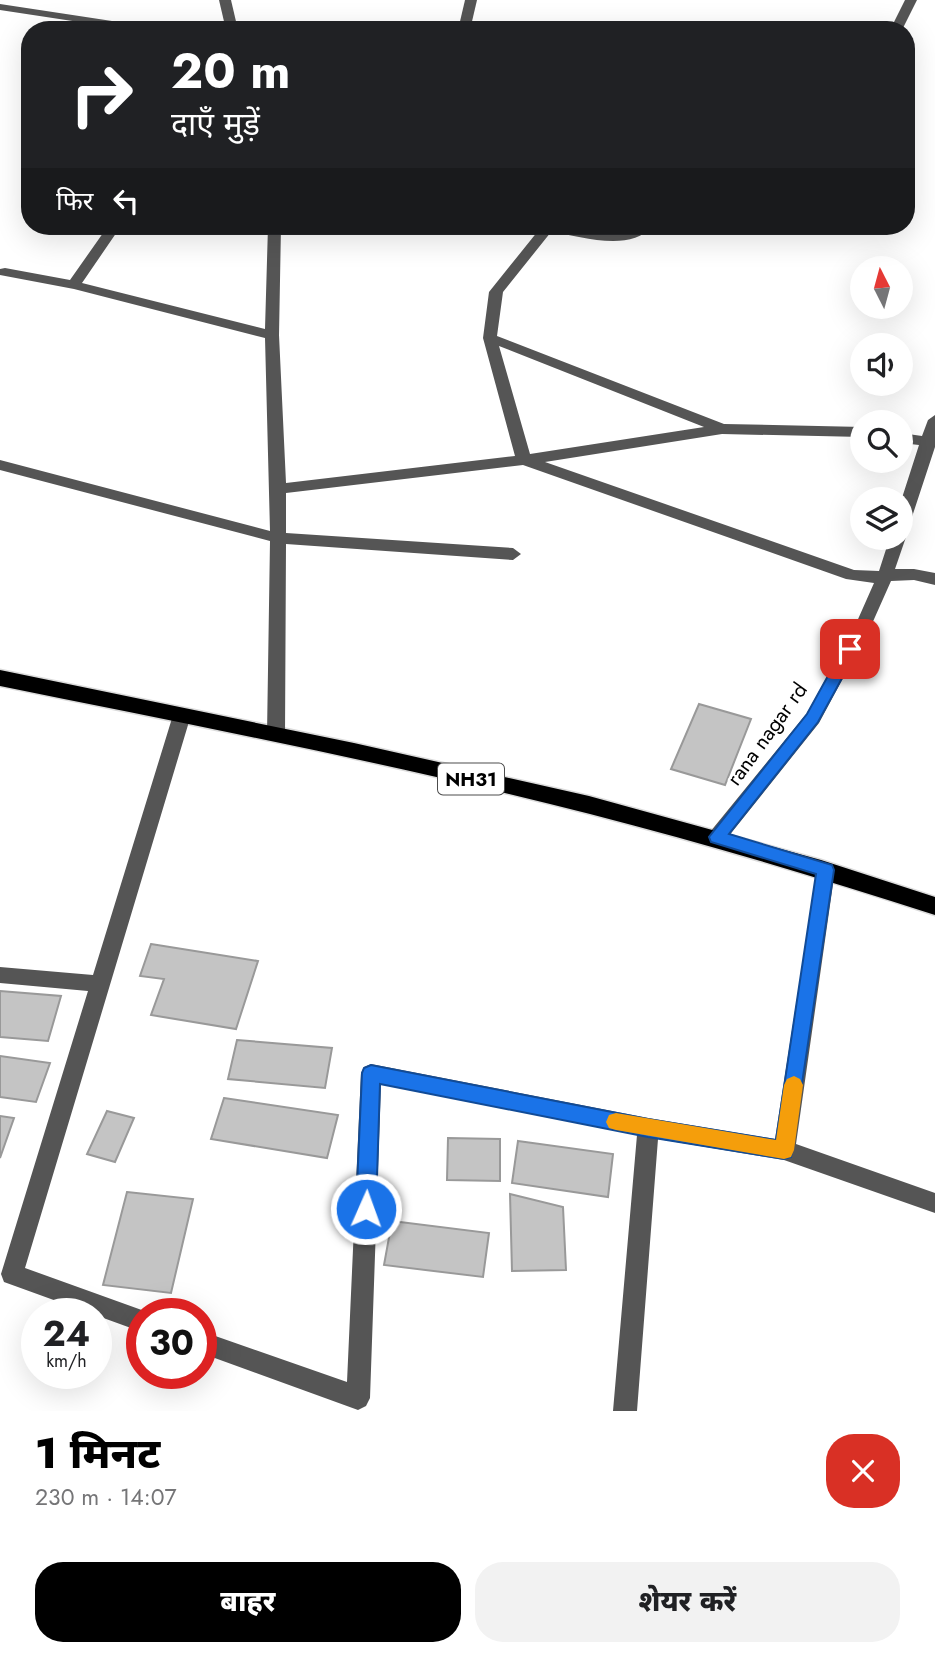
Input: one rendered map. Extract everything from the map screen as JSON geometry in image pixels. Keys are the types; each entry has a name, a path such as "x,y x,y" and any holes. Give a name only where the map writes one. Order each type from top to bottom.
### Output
{"highway":[{"name":"NH31","path":"0,678 276,734 717,837 935,906"}],"street":[{"path":"225,0 230,21"},
{"path":"466,21 471,0"},
{"path":"900,21 911,0"},
{"path":"3,10 89,21"},
{"path":"74,285 108,235"},
{"path":"275,235 272,335 278,489 276,734"},
{"path":"524,460 490,338 496,292 539,235"},
{"path":"5,272 74,285 272,335"},
{"path":"490,338 722,429"},
{"path":"913,493 932,442 935,420"},
{"path":"278,489 524,460 722,429 850,432"},
{"path":"913,440 932,442"},
{"path":"524,460 852,575 884,579 903,573 917,573 935,579"},
{"path":"0,465 277,538 513,554"},
{"name":"rana nagar rd","path":"717,837 813,718 863,626 894,550"},
{"path":"126,1315 12,1274 183,716"},
{"path":"784,1150 826,870"},
{"path":"0,975 102,984"},
{"path":"217,1348 359,1398 371,1073 648,1128 784,1150 935,1203"},
{"path":"625,1411 648,1128"}],"building":[{"path":"699,704 751,719 725,785 671,769"},
{"path":"151,944 258,961 236,1029 151,1015 164,979 140,976"},
{"path":"0,991 61,996 48,1041 0,1037"},
{"path":"237,1040 332,1048 325,1088 228,1079"},
{"path":"0,1056 50,1063 36,1102 0,1097"},
{"path":"224,1098 338,1115 327,1158 211,1139"},
{"path":"107,1111 134,1118 115,1162 87,1154"},
{"path":"0,1116 14,1118 0,1158"},
{"path":"448,1138 500,1139 500,1181 447,1180"},
{"path":"518,1141 613,1154 608,1197 512,1183"},
{"path":"127,1192 193,1199 171,1293 103,1285"},
{"path":"510,1194 563,1207 566,1270 512,1271"},
{"path":"392,1221 489,1233 483,1277 384,1265"}],"slow traffic":[{"path":"616,1122 784,1150 794,1085"}],"route":[{"path":"366,1209 371,1073 648,1128 784,1150 826,870 717,837 813,718 850,649"}]}
